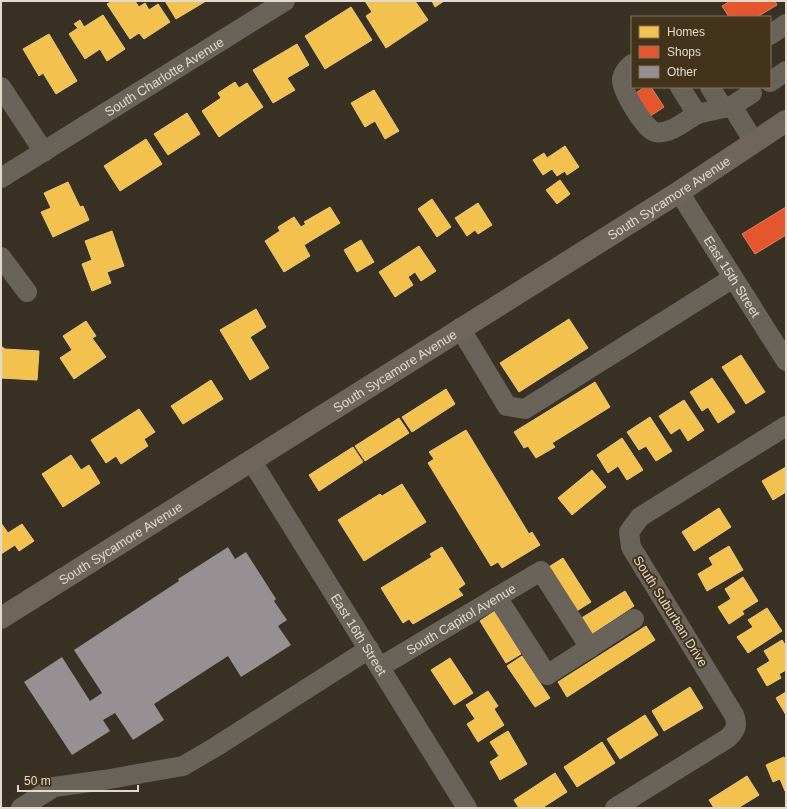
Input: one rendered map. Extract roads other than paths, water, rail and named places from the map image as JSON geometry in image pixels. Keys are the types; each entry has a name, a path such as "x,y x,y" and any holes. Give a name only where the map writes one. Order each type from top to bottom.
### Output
{"main road":[{"name":"South Sycamore Avenue","path":"1,618 678,192 786,121"}],"street":[{"name":"South Charlotte Avenue","path":"1,178 285,1"},
{"path":"771,34 786,24"},
{"path":"631,65 626,71 622,80 623,88 645,125 650,130 656,132 672,130 697,114 728,107 754,89"},
{"path":"771,81 786,71"},
{"path":"1,87 44,152"},
{"path":"681,88 697,114"},
{"path":"711,88 728,107 754,142"},
{"name":"East 15th Street","path":"678,192 786,361"},
{"path":"1,257 27,292"},
{"path":"460,328 507,406 525,409 733,278"},
{"name":"South Suburban Drive","path":"615,808 728,738 735,731 737,724 734,715 631,547 629,532 640,517 786,426"},
{"name":"East 16th Street","path":"251,460 467,808"},
{"name":"South Capitol Avenue","path":"380,666 541,570 590,648"},
{"path":"497,597 547,675 634,619"},
{"path":"21,808 54,787 183,766 369,649"}]}
